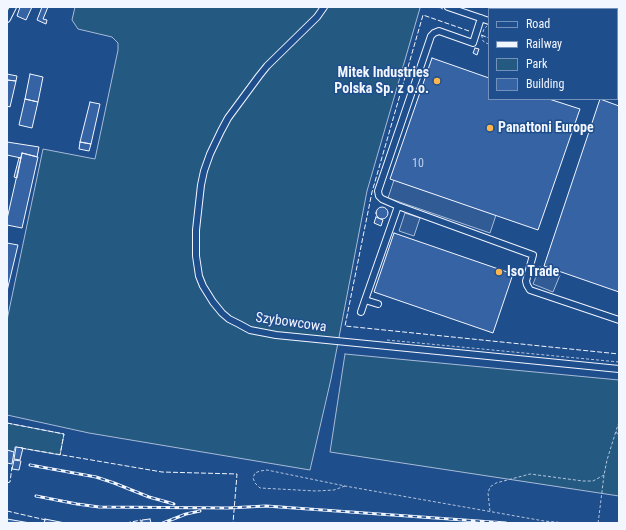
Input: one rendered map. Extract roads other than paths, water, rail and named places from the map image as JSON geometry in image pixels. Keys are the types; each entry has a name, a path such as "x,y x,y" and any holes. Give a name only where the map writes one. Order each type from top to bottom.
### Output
{"street":[{"path":"7,19 13,7"},
{"name":"Szybowcowa","path":"324,7 317,17 267,66 259,76 228,118 210,154 201,185 196,230 196,256 199,276 203,286 213,302 222,313 239,324 254,331 276,335 619,369"},
{"path":"446,8 488,21"},
{"path":"481,18 473,42 439,31 434,32 431,36 378,191 378,196 398,206 533,255 526,281 530,290 619,320"},
{"path":"361,312 398,206"},
{"path":"365,300 378,304"}],"railway":[{"path":"30,465 96,477 149,497 174,504"},
{"path":"36,496 99,507 228,508 266,506 506,523"},
{"path":"163,523 186,514 200,511"}],"place":[{"name":"Mitek Industries Polska Sp. z o.o.","path":"437,81"},
{"name":"Panattoni Europe","path":"490,128"},
{"name":"Iso Trade","path":"499,272"}]}
